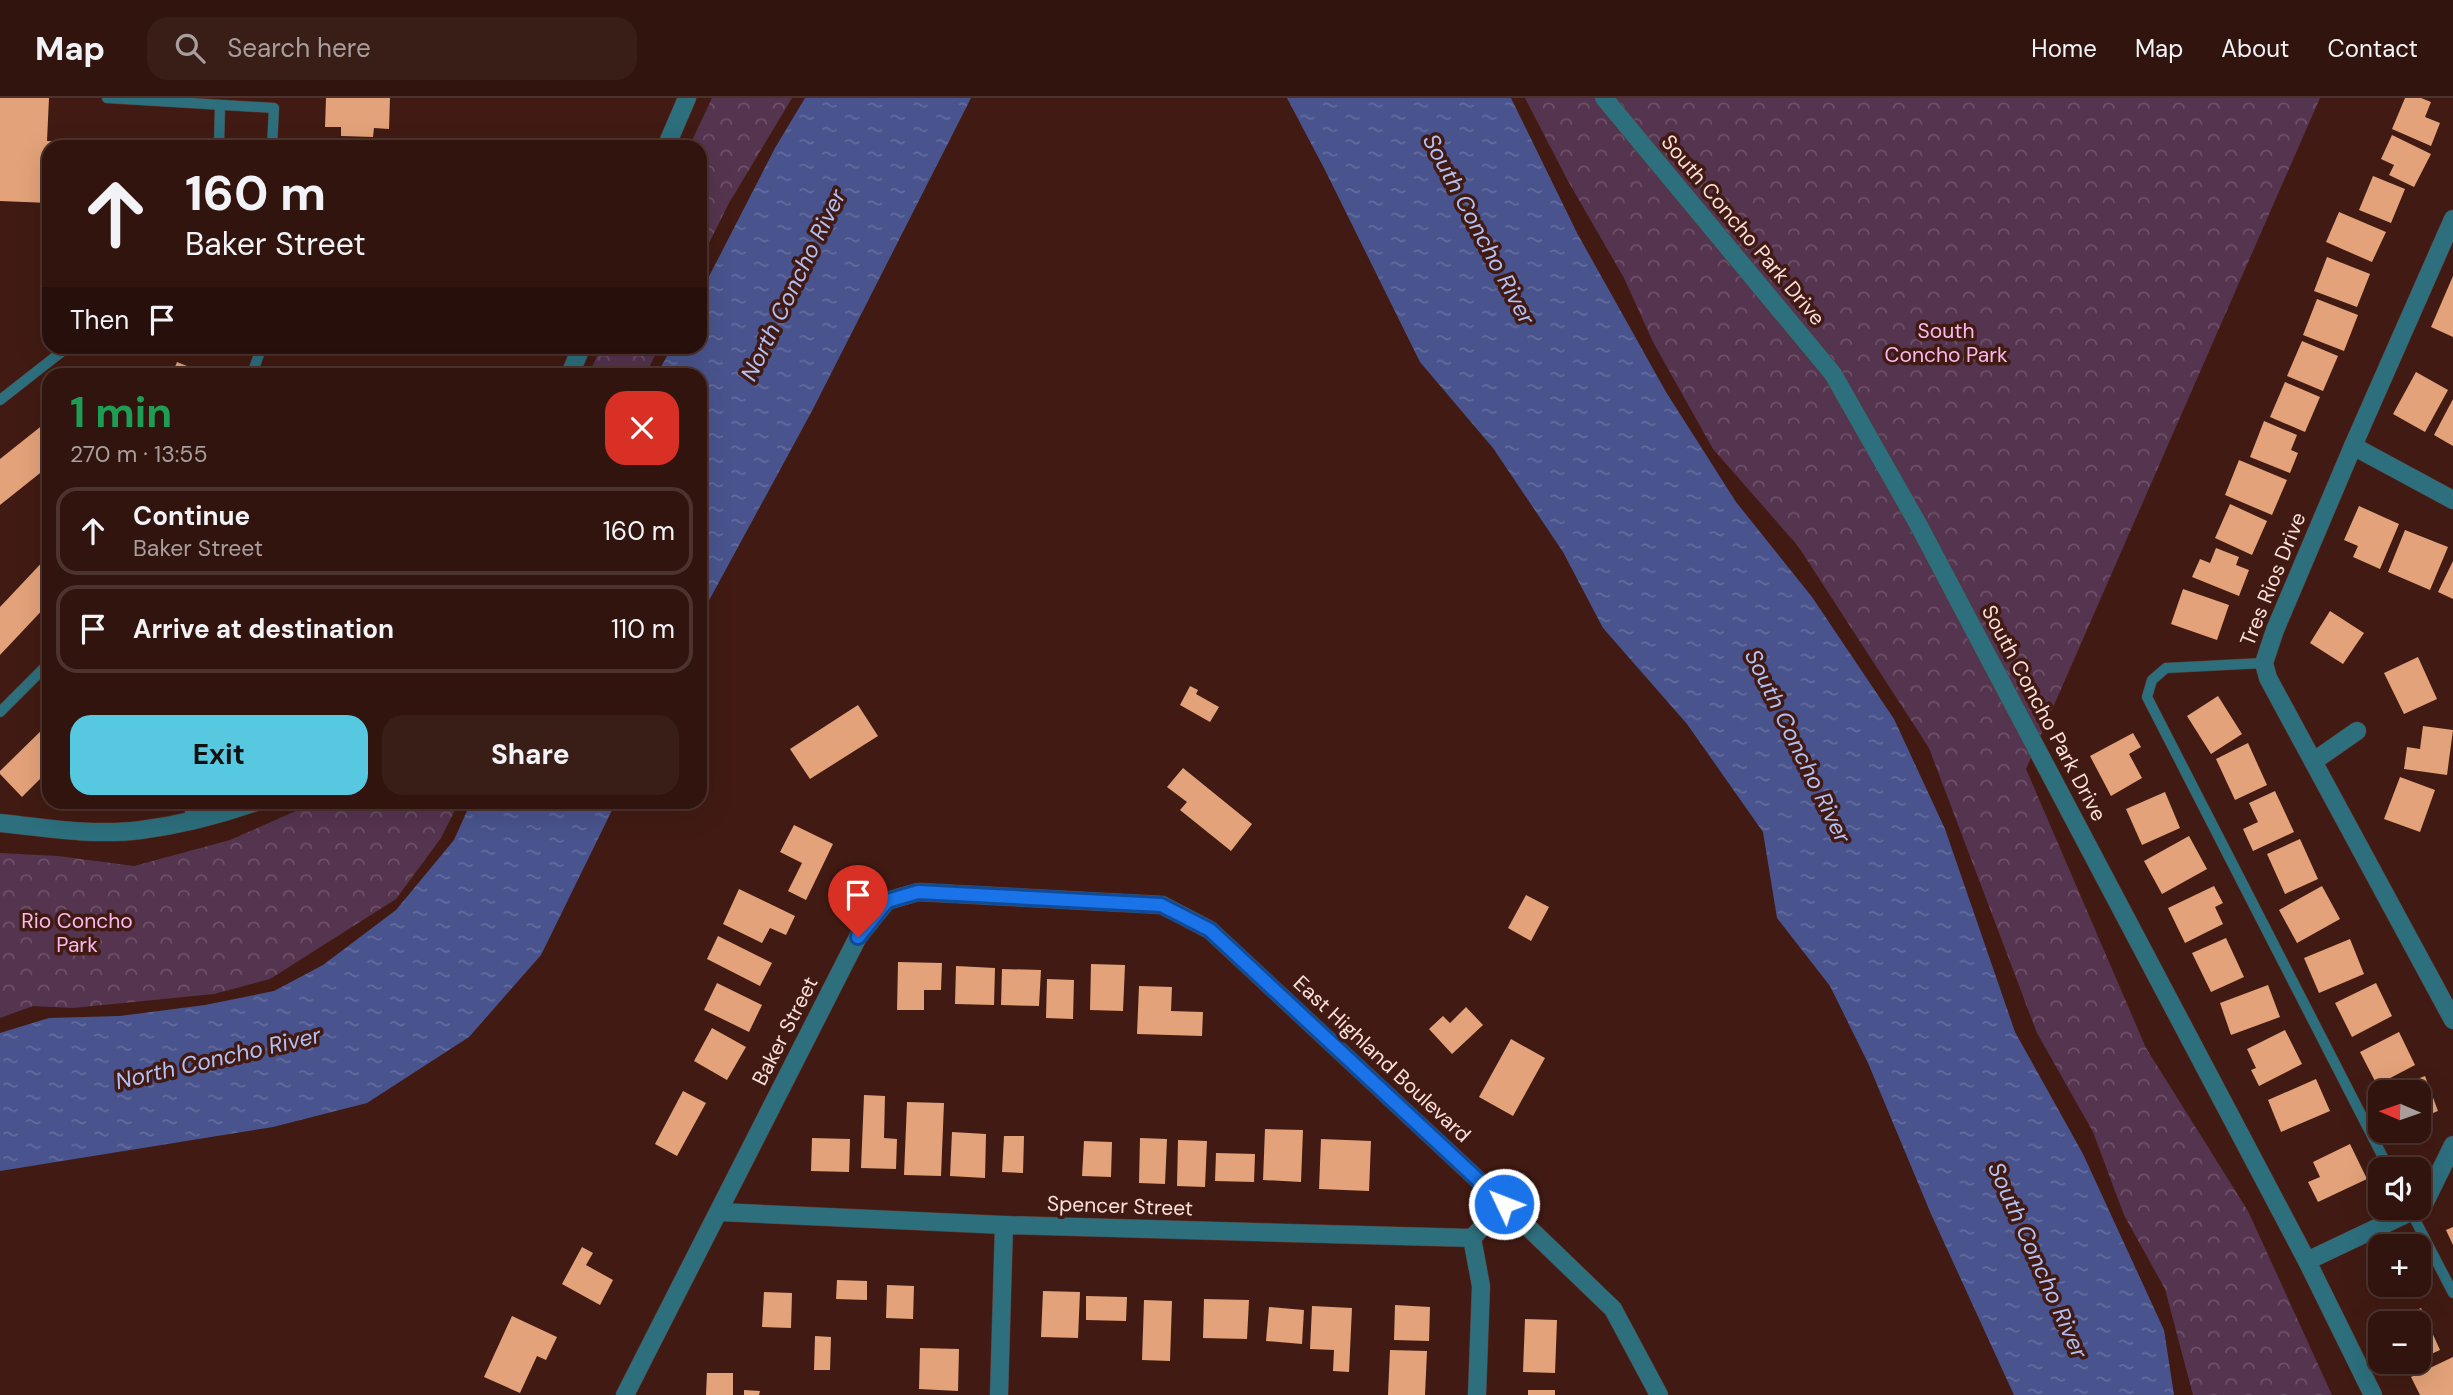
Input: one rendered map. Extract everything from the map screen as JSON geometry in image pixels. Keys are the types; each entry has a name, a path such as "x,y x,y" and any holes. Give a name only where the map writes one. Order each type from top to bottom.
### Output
{"street":[{"path":"669,140 687,98"},
{"name":"South Concho Park Drive","path":"1604,98 1833,374 1918,524 2307,1261 2373,1395"},
{"name":"Tres Rios Drive","path":"2452,225 2353,446 2275,630 2264,663 2268,678 2453,1020"},
{"path":"2353,446 2453,500"},
{"path":"2314,761 2357,731"},
{"path":"0,823 71,831 139,830 236,809"},
{"name":"Baker Street","path":"625,1395 858,937 887,901 918,892 1161,905"},
{"name":"East Highland Boulevard","path":"1161,905 1210,930 1613,1309 1660,1395"},
{"path":"2431,1190 2453,1145"},
{"path":"1477,1395 1481,1286 1472,1238 1504,1204"},
{"name":"Spencer Street","path":"719,1212 1004,1225 1472,1238"},
{"path":"2307,1261 2389,1220"},
{"path":"999,1395 1004,1225"}],"lane":[{"path":"107,98 274,108 272,140"},
{"path":"219,140 220,105"},
{"path":"0,400 59,354"},
{"path":"2264,663 2166,668 2152,680 2147,697 2383,1157"},
{"path":"0,712 42,670"},
{"path":"190,809 192,820"},
{"path":"2414,1220 2453,1293"}],"green space":[{"path":"712,98 792,98 729,203 707,247 707,140 692,140"},
{"name":"South Concho Park","path":"1525,98 2320,98 2026,769 2146,1048 2248,1211 2332,1395 2193,1395 2165,1289 2124,1215 2093,1132 2037,1033 1929,748 1798,546 1713,449 1653,342 1624,278 1568,181"},
{"path":"598,354 656,354 649,368 592,368"},
{"name":"Rio Concho Park","path":"456,809 441,838 396,899 270,979 214,994 73,1008 33,1006 0,1018 0,853 58,856 134,866 230,840 298,810"}],"water":[{"name":"North Concho River","path":"805,98 971,98 813,409 707,604 707,368 660,368 668,354 707,354 707,280 775,148"},
{"name":"South Concho River","path":"1287,98 1511,98 1577,233 1666,392 1736,502 1812,597 1894,719 1945,829 2015,1032 2083,1154 2164,1330 2174,1395 2014,1395 1931,1214 1868,1063 1830,986 1777,918 1763,832 1687,724 1603,628 1563,552 1493,448 1420,362"},
{"name":"North Concho River","path":"468,809 613,809 541,955 469,1037 367,1103 273,1127 0,1171 0,1033 49,1018 120,1016 205,1005 274,991 323,965 396,910 454,840"}],"building":[{"path":"0,98 49,98 47,140 42,140 42,203 0,201"},
{"path":"326,98 390,98 389,129 374,128 373,137 341,136 341,127 325,127"},
{"path":"2405,98 2421,98 2431,102 2425,117 2440,123 2431,146 2392,129"},
{"path":"2392,135 2431,154 2414,187 2389,175 2394,165 2381,159"},
{"path":"2373,176 2405,189 2391,223 2359,210"},
{"path":"2339,212 2386,232 2372,262 2326,242"},
{"path":"2327,257 2370,274 2357,307 2314,291"},
{"path":"2453,276 2453,337 2431,327"},
{"path":"2317,299 2358,315 2344,351 2303,335"},
{"path":"2302,341 2338,356 2323,391 2287,376"},
{"path":"177,362 192,368 174,368"},
{"path":"2416,372 2448,390 2425,432 2393,414"},
{"path":"2285,382 2320,397 2305,432 2270,417"},
{"path":"2453,399 2453,446 2434,435"},
{"path":"2264,421 2297,435 2291,450 2298,453 2290,473 2250,457"},
{"path":"42,426 42,472 0,505 0,459"},
{"path":"2239,460 2287,480 2272,515 2225,495"},
{"path":"2230,504 2267,521 2252,555 2215,538"},
{"path":"2359,506 2399,524 2380,569 2353,557 2358,546 2344,540"},
{"path":"2405,530 2448,547 2430,590 2388,572"},
{"path":"2216,548 2239,557 2236,565 2249,570 2239,596 2192,577 2200,559 2210,563"},
{"path":"2453,561 2453,599 2438,592"},
{"path":"42,562 42,610 0,655 0,607"},
{"path":"2183,589 2229,605 2217,640 2171,624"},
{"path":"2330,611 2364,633 2343,664 2310,643"},
{"path":"2418,657 2437,699 2404,714 2384,673"},
{"path":"1190,686 1198,690 1196,694 1219,707 1210,722 1180,705"},
{"path":"2218,696 2242,734 2211,754 2187,716"},
{"path":"858,705 878,736 810,779 790,749"},
{"path":"2423,726 2453,730 2447,775 2404,769 2407,747 2420,749"},
{"path":"42,730 42,777 22,797 0,771"},
{"path":"2133,733 2141,747 2129,754 2142,778 2111,796 2090,756"},
{"path":"2248,743 2267,785 2235,800 2216,759"},
{"path":"1183,768 1252,824 1231,851 1180,810 1187,802 1167,787"},
{"path":"2400,777 2435,790 2420,832 2384,819"},
{"path":"2275,791 2294,832 2253,851 2243,829 2258,822 2249,803"},
{"path":"2165,792 2180,828 2142,845 2126,809"},
{"path":"794,825 833,844 806,900 788,891 802,863 780,852"},
{"path":"2189,836 2207,869 2162,894 2144,861"},
{"path":"2300,839 2318,879 2285,894 2267,854"},
{"path":"2214,886 2223,903 2215,907 2223,924 2185,943 2168,908"},
{"path":"2322,886 2340,919 2297,943 2279,910"},
{"path":"739,889 795,916 786,935 770,928 762,943 723,924"},
{"path":"1526,895 1549,907 1531,941 1508,928"},
{"path":"718,936 772,963 760,986 707,959"},
{"path":"2226,938 2244,977 2211,992 2192,953"},
{"path":"2350,939 2364,974 2319,993 2304,958"},
{"path":"898,962 942,963 941,990 924,990 924,1010 897,1010"},
{"path":"1091,964 1125,965 1123,1011 1090,1010"},
{"path":"956,966 995,968 994,1005 955,1004"},
{"path":"1002,969 1041,970 1039,1006 1001,1005"},
{"path":"1047,979 1074,980 1073,1019 1046,1018"},
{"path":"717,983 762,1005 749,1032 704,1010"},
{"path":"2376,983 2392,1016 2352,1037 2335,1003"},
{"path":"2268,985 2280,1017 2231,1035 2220,1003"},
{"path":"1139,986 1172,987 1171,1011 1203,1012 1202,1036 1137,1034"},
{"path":"1466,1007 1483,1025 1452,1054 1429,1029 1443,1016 1450,1023"},
{"path":"712,1028 746,1047 727,1080 694,1061"},
{"path":"2285,1030 2302,1064 2259,1086 2251,1070 2256,1068 2247,1049"},
{"path":"2399,1032 2415,1065 2386,1080 2374,1080 2360,1052"},
{"path":"1511,1039 1545,1058 1513,1116 1479,1097"},
{"path":"2316,1079 2330,1111 2281,1132 2268,1100"},
{"path":"683,1091 706,1103 677,1156 655,1144"},
{"path":"2431,1092 2438,1111 2431,1114"},
{"path":"864,1095 885,1096 884,1138 897,1139 896,1169 861,1168"},
{"path":"907,1102 944,1103 941,1176 904,1175"},
{"path":"1265,1129 1303,1130 1301,1182 1263,1180"},
{"path":"952,1132 986,1134 985,1178 950,1176"},
{"path":"1004,1136 1024,1136 1023,1173 1002,1172"},
{"path":"812,1138 850,1139 849,1172 811,1171"},
{"path":"1140,1138 1167,1139 1165,1184 1139,1183"},
{"path":"1321,1139 1371,1141 1369,1191 1319,1189"},
{"path":"1178,1140 1207,1141 1205,1187 1177,1186"},
{"path":"1084,1141 1112,1142 1111,1177 1082,1176"},
{"path":"2350,1144 2367,1179 2318,1202 2308,1182 2320,1177 2313,1162"},
{"path":"1216,1153 1255,1154 1254,1182 1215,1181"},
{"path":"2453,1227 2453,1245 2446,1230"},
{"path":"582,1247 593,1253 586,1265 613,1280 600,1305 562,1284"},
{"path":"837,1280 867,1281 867,1300 836,1299"},
{"path":"887,1285 914,1286 913,1319 886,1318"},
{"path":"1043,1291 1080,1292 1078,1338 1041,1337"},
{"path":"764,1292 792,1293 791,1328 762,1327"},
{"path":"1086,1296 1127,1297 1126,1321 1086,1320"},
{"path":"1204,1299 1249,1300 1247,1339 1203,1338"},
{"path":"1144,1300 1172,1301 1170,1361 1142,1360"},
{"path":"1395,1305 1430,1307 1429,1341 1394,1340"},
{"path":"1312,1306 1352,1308 1349,1372 1333,1371 1334,1350 1310,1349"},
{"path":"1269,1307 1304,1310 1302,1344 1266,1341"},
{"path":"512,1316 557,1337 546,1360 537,1356 520,1393 484,1377"},
{"path":"1525,1319 1557,1320 1555,1373 1523,1372"},
{"path":"2431,1330 2440,1350 2431,1354"},
{"path":"815,1336 831,1337 830,1370 814,1370"},
{"path":"920,1348 959,1349 958,1391 919,1389"},
{"path":"1390,1350 1427,1351 1425,1395 1388,1395"},
{"path":"2453,1357 2453,1395 2420,1395 2411,1377 2431,1374 2431,1367"},
{"path":"707,1373 733,1373 733,1395 706,1395"},
{"path":"744,1390 760,1391 759,1395 744,1395"},
{"path":"1528,1390 1555,1390 1555,1395 1528,1395"}],"route":[{"path":"858,937 887,901 918,892 1161,905 1210,930 1504,1204"}]}
